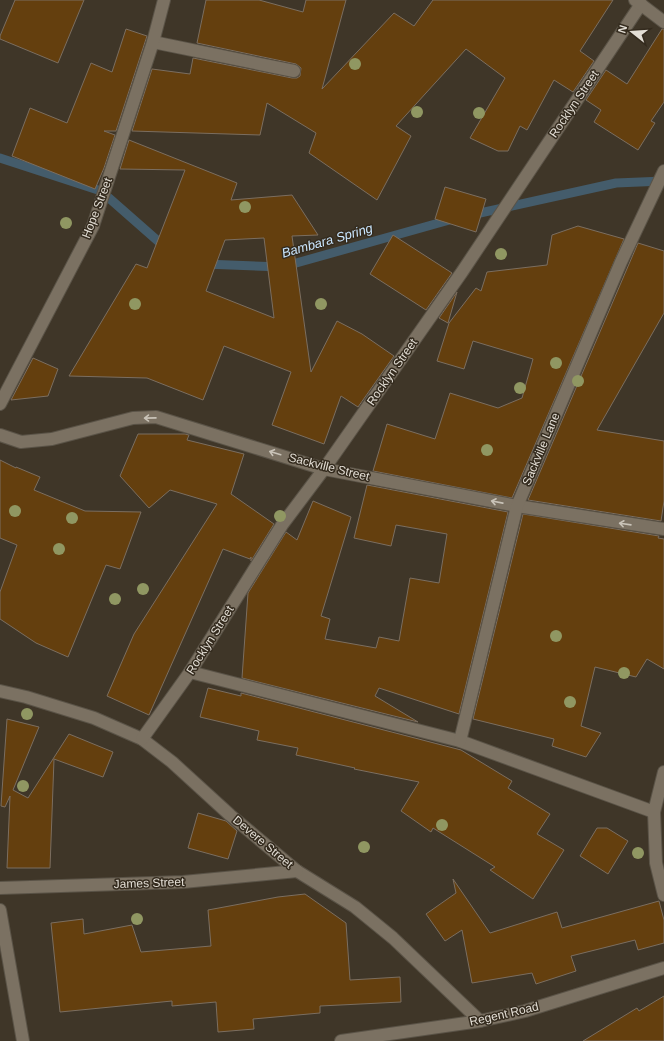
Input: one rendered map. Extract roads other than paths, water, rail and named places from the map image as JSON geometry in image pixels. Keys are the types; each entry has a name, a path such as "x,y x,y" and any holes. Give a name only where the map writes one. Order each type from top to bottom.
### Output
{"street":[{"name":"Hope Street","path":"0,404 93,226 153,42 164,0"},
{"path":"638,2 664,22"},
{"name":"Rocklyn Street","path":"142,739 190,672 282,525 324,469 462,272 638,2"},
{"path":"153,42 294,71"},
{"name":"Sackville Lane","path":"460,741 517,506 621,262 664,171"},
{"name":"Sackville Street","path":"0,435 21,442 52,439 133,418 156,417 324,469 517,506 664,530"},
{"path":"190,672 460,741 654,812"},
{"name":"Devere Street","path":"0,691 26,697 94,718 142,739 172,762 230,815 297,871 355,907 394,938 480,1021"},
{"path":"664,772 654,812 656,862 664,895"},
{"name":"James Street","path":"0,888 183,882 297,871"},
{"path":"0,910 22,1041"},
{"name":"Regent Road","path":"341,1041 480,1021 525,1011 664,968"}],"waterway":[{"name":"Bambara Spring","path":"0,158 101,191 167,249"},
{"name":"Bambara Spring","path":"471,215 616,183 664,181"},
{"name":"Bambara Spring","path":"204,264 282,267 453,219"}]}
